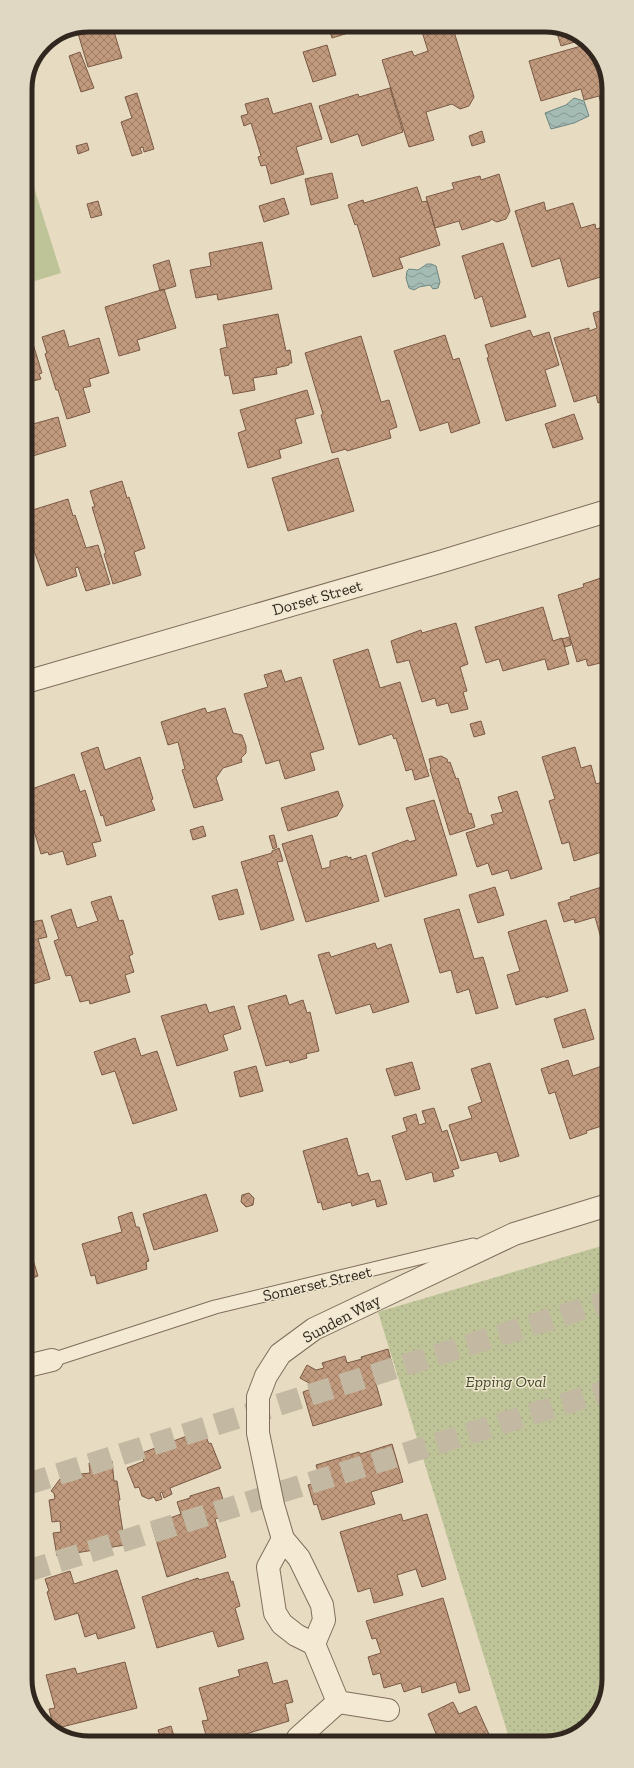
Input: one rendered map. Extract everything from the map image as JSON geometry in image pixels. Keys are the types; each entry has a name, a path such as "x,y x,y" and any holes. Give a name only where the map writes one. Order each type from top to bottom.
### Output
{"street":[{"name":"Dorset Street","path":"32,680 443,561 602,513"},
{"name":"Somerset Street","path":"514,1234 602,1207"},
{"name":"Sunden Way","path":"314,1644 324,1620 322,1605 299,1558 283,1539 273,1506 258,1433 258,1396 266,1376 280,1354 314,1329 514,1234"},
{"name":"Somerset Street","path":"32,1365 52,1360"},
{"path":"283,1539 268,1567 275,1613 282,1624 296,1635 314,1644 338,1702"},
{"path":"338,1702 388,1710"},
{"path":"300,1736 338,1702"}],"lane":[{"name":"Somerset Street","path":"52,1360 215,1307 514,1234"}],"green space":[{"path":"32,181 61,273 32,282"},
{"name":"Epping Oval","path":"602,1246 602,1686 596,1704 590,1714 577,1726 567,1732 552,1736 508,1736 378,1312"}],"water":[{"path":"574,98 584,101 589,116 574,123 551,129 545,113 566,105"},
{"path":"427,264 436,266 440,282 438,288 433,289 430,285 419,287 414,290 409,288 406,278 407,271 409,269 418,270"}],"building":[{"path":"114,32 122,58 88,67 78,33"},
{"path":"330,32 351,32 332,38"},
{"path":"422,32 454,32 474,97 469,106 460,109 452,104 426,112 434,140 409,147 382,60 412,51 414,56 428,51"},
{"path":"557,33 567,36 576,42 561,46"},
{"path":"327,45 336,75 313,82 303,52"},
{"path":"582,46 592,57 600,74 602,82 602,106 599,96 584,100 581,89 541,101 529,61"},
{"path":"80,52 94,88 81,92 69,56"},
{"path":"390,88 403,132 362,146 358,134 331,143 319,106 358,94 359,97"},
{"path":"137,93 154,149 144,152 143,147 140,148 142,153 132,156 121,122 132,118 125,97"},
{"path":"268,98 273,114 311,103 322,139 296,147 304,174 271,184 266,165 261,166 258,157 261,156 251,123 244,126 241,116 248,114 245,104"},
{"path":"482,131 485,142 472,146 469,136"},
{"path":"87,143 89,150 78,154 76,146"},
{"path":"332,173 338,198 311,205 305,179"},
{"path":"499,174 510,211 506,219 497,222 491,219 490,221 462,230 459,221 435,228 426,197 454,189 452,183 480,176 481,180"},
{"path":"417,187 422,202 427,201 440,245 399,258 403,268 373,277 357,224 355,225 348,205 363,200 364,203"},
{"path":"284,198 289,214 264,222 259,206"},
{"path":"98,201 102,215 91,218 87,204"},
{"path":"544,202 546,211 573,203 581,228 595,224 596,229 600,228 602,235 602,277 568,287 560,258 532,267 515,211"},
{"path":"262,242 272,289 218,300 217,294 196,298 190,270 211,266 209,253"},
{"path":"503,243 526,317 491,327 482,296 475,299 462,256"},
{"path":"169,260 176,286 160,291 153,265"},
{"path":"164,289 176,328 137,340 140,350 119,356 105,307"},
{"path":"602,310 602,402 598,403 596,395 574,402 554,338 589,328 589,331 597,328 593,313"},
{"path":"278,314 286,351 290,350 292,363 276,368 277,374 253,378 255,390 233,394 229,375 225,376 220,349 227,347 223,325"},
{"path":"64,330 69,347 99,338 109,373 89,379 91,386 83,388 90,412 67,419 45,354 47,353 42,337"},
{"path":"530,330 533,337 549,332 559,365 545,370 556,406 506,421 487,358 489,357 485,345"},
{"path":"445,335 453,360 459,358 480,423 451,433 448,422 420,431 394,351"},
{"path":"361,336 381,402 389,400 397,427 389,430 391,438 347,451 346,449 332,453 321,415 323,414 305,353"},
{"path":"32,341 42,373 39,374 41,379 32,381"},
{"path":"307,390 314,414 295,419 302,443 279,450 281,458 248,468 238,433 246,430 240,410"},
{"path":"574,414 583,439 553,448 545,424"},
{"path":"58,417 66,446 32,456 32,424"},
{"path":"338,458 354,511 288,531 272,478"},
{"path":"122,481 127,498 129,497 145,548 134,552 141,575 113,584 104,554 106,553 92,507 95,507 90,491"},
{"path":"68,499 86,548 98,545 110,584 86,591 78,567 75,568 77,576 47,586 32,545 32,510"},
{"path":"602,578 602,662 588,666 586,659 577,662 558,595 584,587 583,584"},
{"path":"543,607 553,641 562,638 569,664 548,670 545,659 503,671 499,659 486,663 475,627"},
{"path":"456,623 468,664 460,667 467,691 463,692 468,709 451,713 448,703 437,706 435,698 422,702 409,660 397,663 391,641 421,630 422,633"},
{"path":"569,637 571,645 565,647 562,639"},
{"path":"368,649 380,688 400,682 429,776 415,780 412,769 406,771 396,738 394,739 392,734 359,745 333,660"},
{"path":"281,670 285,682 301,677 324,749 310,753 315,770 285,779 279,760 266,764 244,694 268,687 264,675"},
{"path":"205,708 207,713 225,708 233,733 242,735 246,746 246,753 241,758 242,762 223,768 216,778 223,800 194,808 182,770 185,769 178,742 168,745 161,722"},
{"path":"481,721 485,734 474,737 470,724"},
{"path":"98,747 105,770 140,757 155,810 106,826 103,815 101,816 81,753"},
{"path":"575,747 581,768 591,765 596,784 602,782 602,852 574,861 569,842 562,844 549,801 555,799 542,757"},
{"path":"441,756 447,759 448,763 450,762 456,779 458,778 469,814 471,813 475,827 450,835 430,769 429,759"},
{"path":"74,774 80,792 85,790 101,841 92,843 96,856 67,865 63,851 49,855 48,852 41,854 32,824 32,789"},
{"path":"338,791 343,806 337,816 288,831 281,808"},
{"path":"517,791 542,869 511,879 508,870 492,875 488,863 477,867 466,833 494,824 491,815 503,812 498,797"},
{"path":"434,800 457,875 385,897 372,853 408,840 409,842 416,840 406,808"},
{"path":"203,826 206,836 193,840 190,830"},
{"path":"274,835 277,847 273,849 269,836"},
{"path":"312,835 322,869 330,867 330,861 347,856 348,858 351,857 351,860 366,855 379,901 306,922 282,844"},
{"path":"279,848 283,861 277,862 294,920 261,930 241,862 272,853 272,851"},
{"path":"495,887 504,915 478,923 469,895"},
{"path":"602,887 602,938 595,917 575,923 574,919 564,922 558,903 571,899 570,897"},
{"path":"237,889 244,914 219,920 212,896"},
{"path":"111,896 119,921 123,920 133,954 129,956 134,972 125,975 130,992 90,1004 89,1000 80,1002 71,975 66,976 54,941 59,939 51,916 71,909 77,928 98,921 91,902"},
{"path":"459,909 474,959 483,957 498,1008 476,1014 469,989 457,993 451,970 440,973 424,919"},
{"path":"42,920 47,937 38,939 50,979 32,984 32,922"},
{"path":"546,920 568,991 516,1005 507,975 520,971 508,932"},
{"path":"375,943 377,949 391,944 409,1002 373,1013 370,1004 336,1014 318,955 329,952 331,957"},
{"path":"286,995 289,1005 303,1000 307,1013 310,1012 319,1051 306,1054 307,1058 290,1063 289,1060 266,1066 248,1006"},
{"path":"206,1004 209,1013 234,1006 241,1029 223,1035 228,1050 177,1066 161,1016"},
{"path":"585,1009 594,1039 563,1048 554,1019"},
{"path":"135,1038 141,1056 157,1051 177,1110 133,1124 115,1071 102,1075 94,1052"},
{"path":"568,1060 573,1076 602,1066 602,1126 586,1131 587,1133 570,1139 555,1092 549,1094 541,1069"},
{"path":"412,1062 420,1089 395,1096 386,1069"},
{"path":"490,1063 519,1156 500,1162 497,1152 461,1161 449,1125 472,1118 468,1107 482,1102 471,1069"},
{"path":"256,1066 263,1091 240,1097 234,1072"},
{"path":"434,1108 442,1132 447,1130 459,1168 452,1170 454,1176 434,1182 432,1172 406,1180 392,1136 407,1131 403,1118 416,1114 419,1125 426,1123 422,1111"},
{"path":"347,1138 358,1176 368,1173 371,1182 380,1180 387,1204 377,1207 375,1199 352,1206 351,1202 323,1210 321,1202 318,1203 303,1151"},
{"path":"249,1193 254,1198 253,1205 246,1207 241,1202 242,1195"},
{"path":"206,1194 218,1231 154,1250 143,1214"},
{"path":"132,1212 136,1227 139,1227 149,1261 146,1262 147,1269 97,1284 95,1275 91,1276 82,1244 122,1232 118,1217"},
{"path":"32,1256 38,1276 32,1278"},
{"path":"388,1349 396,1378 376,1384 382,1405 313,1426 303,1392 311,1389 309,1383 300,1378 307,1365 316,1370 324,1368 322,1363 345,1356 347,1363"},
{"path":"204,1432 209,1444 211,1443 221,1468 170,1488 172,1494 164,1498 162,1492 160,1493 162,1499 156,1501 154,1497 149,1499 142,1496 139,1487 135,1488 127,1468 144,1461 142,1453 192,1434 193,1436"},
{"path":"392,1444 403,1482 371,1492 375,1504 322,1520 317,1504 314,1505 308,1485 321,1481 316,1465"},
{"path":"112,1461 114,1481 117,1481 120,1500 118,1500 125,1545 57,1556 53,1533 61,1532 60,1521 52,1522 49,1500 55,1499 54,1493 51,1491 60,1479 64,1482 63,1476 90,1473 89,1463"},
{"path":"219,1487 228,1515 215,1519 226,1557 167,1577 152,1526 171,1520 170,1518 181,1514 177,1502 190,1498 190,1496"},
{"path":"401,1514 403,1521 427,1514 446,1579 422,1587 416,1569 397,1575 403,1595 374,1603 370,1588 358,1592 340,1532"},
{"path":"117,1570 135,1628 98,1639 96,1633 85,1637 78,1613 55,1620 45,1579 70,1571 74,1584"},
{"path":"228,1572 231,1582 233,1581 240,1606 235,1608 244,1639 218,1647 213,1631 157,1648 142,1597 198,1578 199,1580"},
{"path":"443,1598 470,1690 459,1693 456,1682 422,1693 421,1686 404,1692 401,1683 384,1688 380,1673 373,1675 368,1657 381,1653 376,1638 372,1639 366,1621"},
{"path":"125,1662 137,1708 59,1728 52,1722 49,1709 55,1708 46,1675 75,1668 77,1674"},
{"path":"267,1662 273,1684 287,1680 293,1702 285,1704 289,1721 239,1736 206,1736 202,1721 208,1720 199,1688 240,1676 238,1670"},
{"path":"453,1702 459,1714 476,1706 490,1736 437,1736 428,1714"},
{"path":"171,1726 174,1736 160,1736 158,1730"}],"tunnel":[{"path":"32,1482 602,1303"},
{"path":"32,1569 602,1392"}]}
